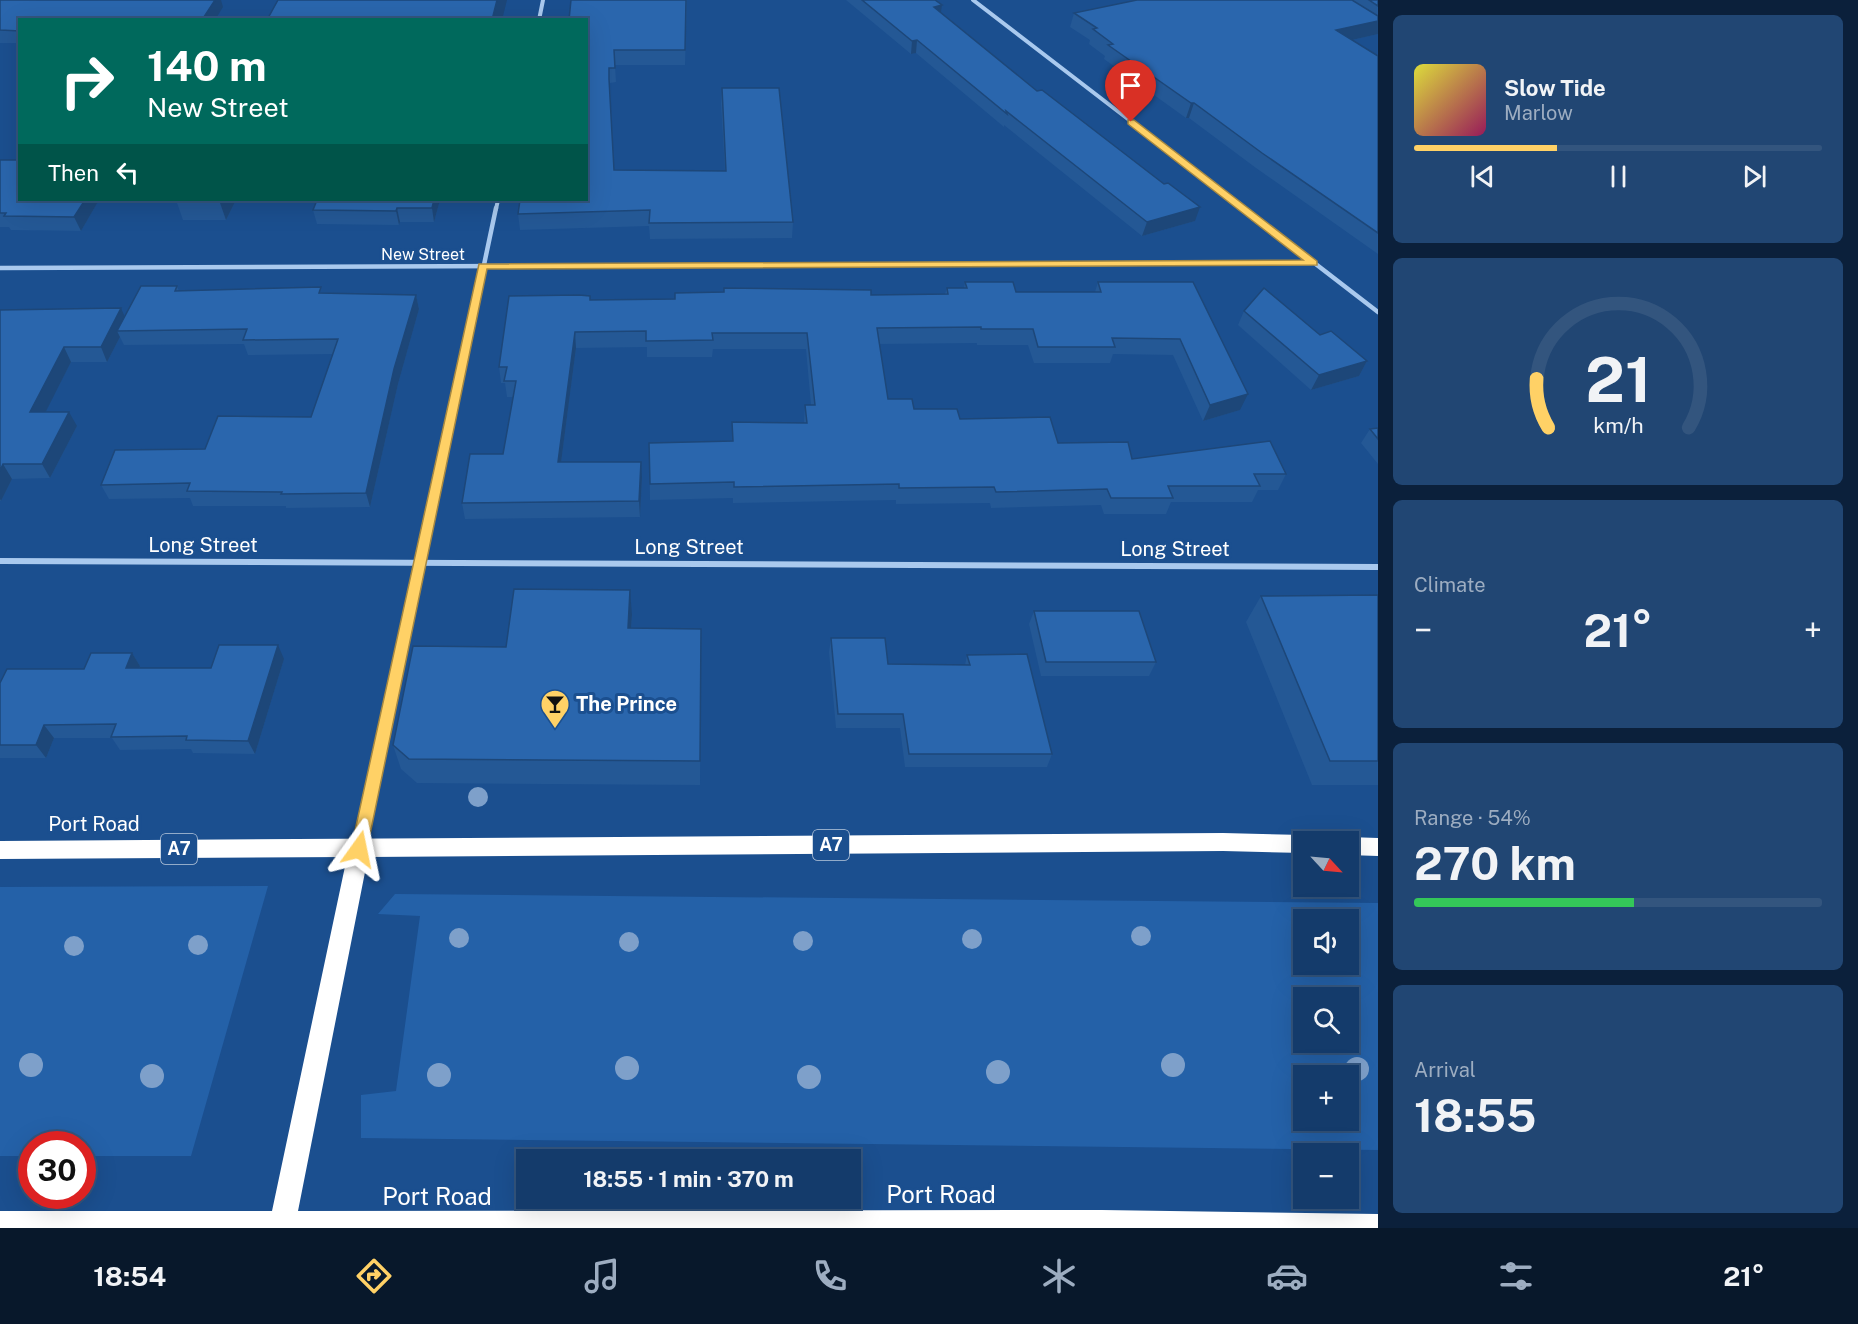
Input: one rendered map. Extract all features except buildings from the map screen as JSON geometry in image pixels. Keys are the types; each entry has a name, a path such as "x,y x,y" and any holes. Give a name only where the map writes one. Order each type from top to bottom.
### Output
{"highway":[{"name":"Port Road","path":"0,850 1223,842 1293,844"},
{"path":"1359,846 1378,847"},
{"path":"282,1225 359,849"},
{"name":"Port Road","path":"0,1224 491,1227 1102,1223 1378,1227"}],"street":[{"path":"539,18 543,0"},
{"path":"974,0 1378,312"},
{"path":"359,849 498,201"},
{"name":"New Street","path":"0,268 1313,263"},
{"name":"Long Street","path":"0,561 1378,567"}],"shaded area":[{"path":"268,886 191,1156 96,1156 96,1131 18,1131 18,1156 0,1156 0,887"},
{"path":"395,894 1378,903 1378,1150 1359,1150 1359,1143 1293,1143 1293,1149 361,1138 361,1095 396,1091 420,916 378,914"}],"place":[{"name":"The Prince","path":"555,730"}],"route":[{"path":"359,849 483,266 1313,263 1131,122"}]}
